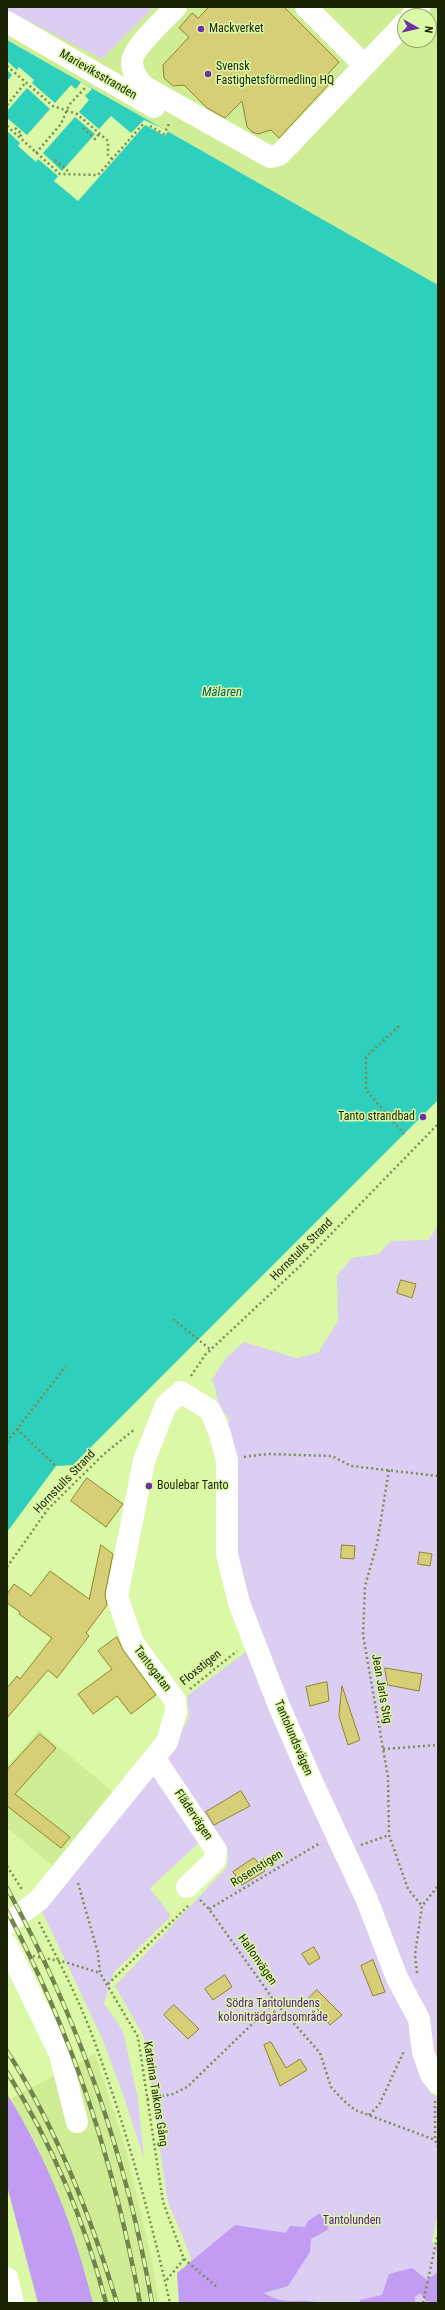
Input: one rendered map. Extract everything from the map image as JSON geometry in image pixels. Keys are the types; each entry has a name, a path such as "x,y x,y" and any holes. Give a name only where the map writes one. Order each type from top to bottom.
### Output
{"street":[{"path":"176,7 137,50 132,62 134,75 145,87 270,156 279,155 397,31"},
{"path":"306,7 364,64"},
{"name":"Marieviksstranden","path":"7,22 182,122"},
{"name":"Tantogatan","path":"7,1924 39,1900 155,1759 167,1742 176,1711 175,1700 133,1643 117,1596 144,1461 174,1398"},
{"name":"Tantolundsvägen","path":"174,1398 210,1410 219,1431 226,1460 227,1554 239,1603 291,1735 367,1900 397,1978 419,2019 423,2052 431,2075 438,2083"},
{"name":"Flädervägen","path":"155,1759 216,1850 215,1860 192,1892"},
{"path":"7,1945 51,2032 67,2077 77,2122"},
{"path":"7,2278 13,2303"}],"path":[{"path":"7,66 53,106 77,114 108,141 108,155 112,159"},
{"path":"7,105 26,82"},
{"path":"36,153 61,124 67,111 76,98"},
{"path":"7,126 60,174 98,175 144,122 164,134 182,122"},
{"path":"15,128 22,134 19,137"},
{"path":"83,128 95,138 99,134"},
{"path":"55,160 67,170 67,174"},
{"path":"399,1026 366,1057 366,1090 404,1134"},
{"name":"Hornstulls Strand","path":"174,1398 205,1355 299,1267 438,1124"},
{"path":"173,1319 211,1350"},
{"path":"7,1442 66,1366"},
{"name":"Hornstulls Strand","path":"7,1567 48,1509 104,1454 141,1424"},
{"path":"17,1429 56,1466"},
{"path":"239,1458 267,1454 332,1456 351,1466 438,1476"},
{"name":"Jean Jarls Stig","path":"389,1470 377,1544 366,1586 363,1635 388,1777 389,1835 408,1889 422,1906"},
{"name":"Floxstigen","path":"175,1700 238,1650"},
{"path":"383,1749 438,1745"},
{"path":"359,1845 389,1835"},
{"name":"Rosenstigen","path":"209,1909 314,1845"},
{"path":"7,1866 26,1896"},
{"path":"29,1955 65,1962 100,1973 98,1953 77,1879 64,1869"},
{"path":"417,1978 415,1955 422,1906 438,1886"},
{"path":"108,1984 192,1892"},
{"name":"Hallonvägen","path":"192,1892 209,1909 275,2002 320,2053 331,2087 355,2110 435,2140"},
{"path":"37,1917 71,1987 100,2059 141,2183 170,2303"},
{"name":"Katarina Taikons Gång","path":"100,1973 108,1984 138,2037 163,2202 184,2259"},
{"path":"147,2100 173,2094 187,2087 275,2002"},
{"path":"369,2115 379,2106 408,2043 420,2032"},
{"path":"438,2096 434,2104 435,2140 438,2147"},
{"path":"423,2303 438,2234"},
{"path":"165,2282 184,2259 218,2287"}],"shaded area":[{"path":"7,7 438,7 438,285 7,40"},
{"path":"39,1730 114,1793 53,1866 7,1828 7,1767"},
{"path":"95,2054 126,2150 151,2256 159,2303 93,2303 87,2277 62,2206 36,2143 10,2099"},
{"path":"7,2094 35,2143 58,2195 78,2248 93,2303 38,2303 7,2186"},
{"path":"320,2213 329,2229 311,2239 310,2252 288,2286 264,2293 279,2300 311,2301 319,2303 179,2303 177,2273 235,2225 286,2233 290,2226 305,2227 308,2221"},
{"path":"412,2268 427,2280 438,2272 438,2303 426,2301 420,2293 415,2297 415,2303 359,2303 360,2300 382,2295 389,2274"}],"green space":[{"path":"7,7 154,7 102,59 7,10"},
{"name":"Södra Tantolundens koloniträdgårdsområde","path":"438,1226 438,2066 423,2023 409,2032 420,2070 430,2093 438,2097 438,2212 432,2242 438,2245 438,2303 197,2303 190,2255 167,2199 146,2045 142,2033 115,1986 227,1867 228,1854 166,1760 189,1717 187,1696 247,1651 235,1548 227,1430 229,1419 219,1407 214,1383 211,1381 227,1357 244,1342 296,1358 318,1353 338,1321 337,1275 352,1258 379,1254 391,1241 428,1240"},
{"path":"149,1774 162,1776 204,1838 150,1888 171,1916 114,1972 104,2003 123,2031 138,2099 144,2159 123,2094 101,2036 40,1907"}],"water":[{"name":"Mälaren","path":"7,40 438,285 438,1100 73,1465 56,1466 7,1532"}],"pier":[{"path":"7,61 17,70 19,67 34,80 32,83 55,103 71,85 76,89 81,82 92,89 85,96 89,100 79,112 99,129 111,116 131,133 144,120 168,131 165,136 145,125 78,201 54,181 58,176 38,159 36,162 18,146 20,143 7,131 7,118 27,135 50,109 27,88 7,111 7,81 12,75 7,70","holes":["75,117 95,134 62,171 43,153"]}],"building":[{"path":"209,7 284,7 339,62 327,75 328,85 279,138 271,130 258,134 252,132 247,127 242,101 225,118 207,108 184,85 173,86 164,78 163,65 189,37 179,28 192,13 198,18"},
{"path":"401,1280 416,1284 412,1298 397,1293"},
{"path":"87,1478 123,1504 106,1527 71,1501"},
{"path":"101,1545 113,1554 105,1594 107,1605 86,1633 89,1636 57,1678 48,1670 7,1718 7,1688 17,1676 20,1679 52,1638 19,1614 20,1612 7,1603 7,1594 14,1584 31,1596 50,1571 89,1599"},
{"path":"342,1545 355,1546 354,1559 341,1558"},
{"path":"420,1552 432,1554 430,1566 418,1564"},
{"path":"117,1637 123,1650 156,1695 131,1714 117,1696 93,1714 78,1694 112,1669 98,1651"},
{"path":"385,1668 422,1674 419,1691 388,1685"},
{"path":"327,1682 329,1701 310,1706 306,1687"},
{"path":"342,1686 360,1740 348,1745 339,1716"},
{"path":"40,1734 56,1748 15,1794 70,1837 61,1848 7,1806 7,1770"},
{"path":"241,1791 250,1806 214,1825 206,1812"},
{"path":"254,1858 265,1871 242,1885 233,1872"},
{"path":"314,1947 320,1958 309,1965 302,1954"},
{"path":"373,1960 385,1992 373,1996 361,1966"},
{"path":"225,1975 232,1987 213,2000 205,1989"},
{"path":"317,1990 342,2015 330,2025 309,1998"},
{"path":"174,2005 199,2029 188,2039 164,2015"},
{"path":"271,2042 286,2068 300,2059 307,2070 280,2086 264,2045"}],"railway":[{"path":"7,1888 33,1937 56,1987 97,2090 129,2195 142,2249 152,2303"},
{"path":"7,1911 31,1958 52,2006 72,2053 89,2102 118,2200 140,2303"},
{"path":"7,2051 41,2111 71,2173 84,2205 117,2303"},
{"path":"7,2072 38,2126 65,2183 88,2243 106,2303"}],"place":[{"name":"Mackverket","path":"201,29"},
{"name":"Svensk Fastighetsförmedling HQ","path":"208,74"},
{"name":"Tanto strandbad","path":"423,1117"},
{"name":"Boulebar Tanto","path":"149,1486"}],"park label":[{"name":"Tantolunden","path":"352,2221"}]}
